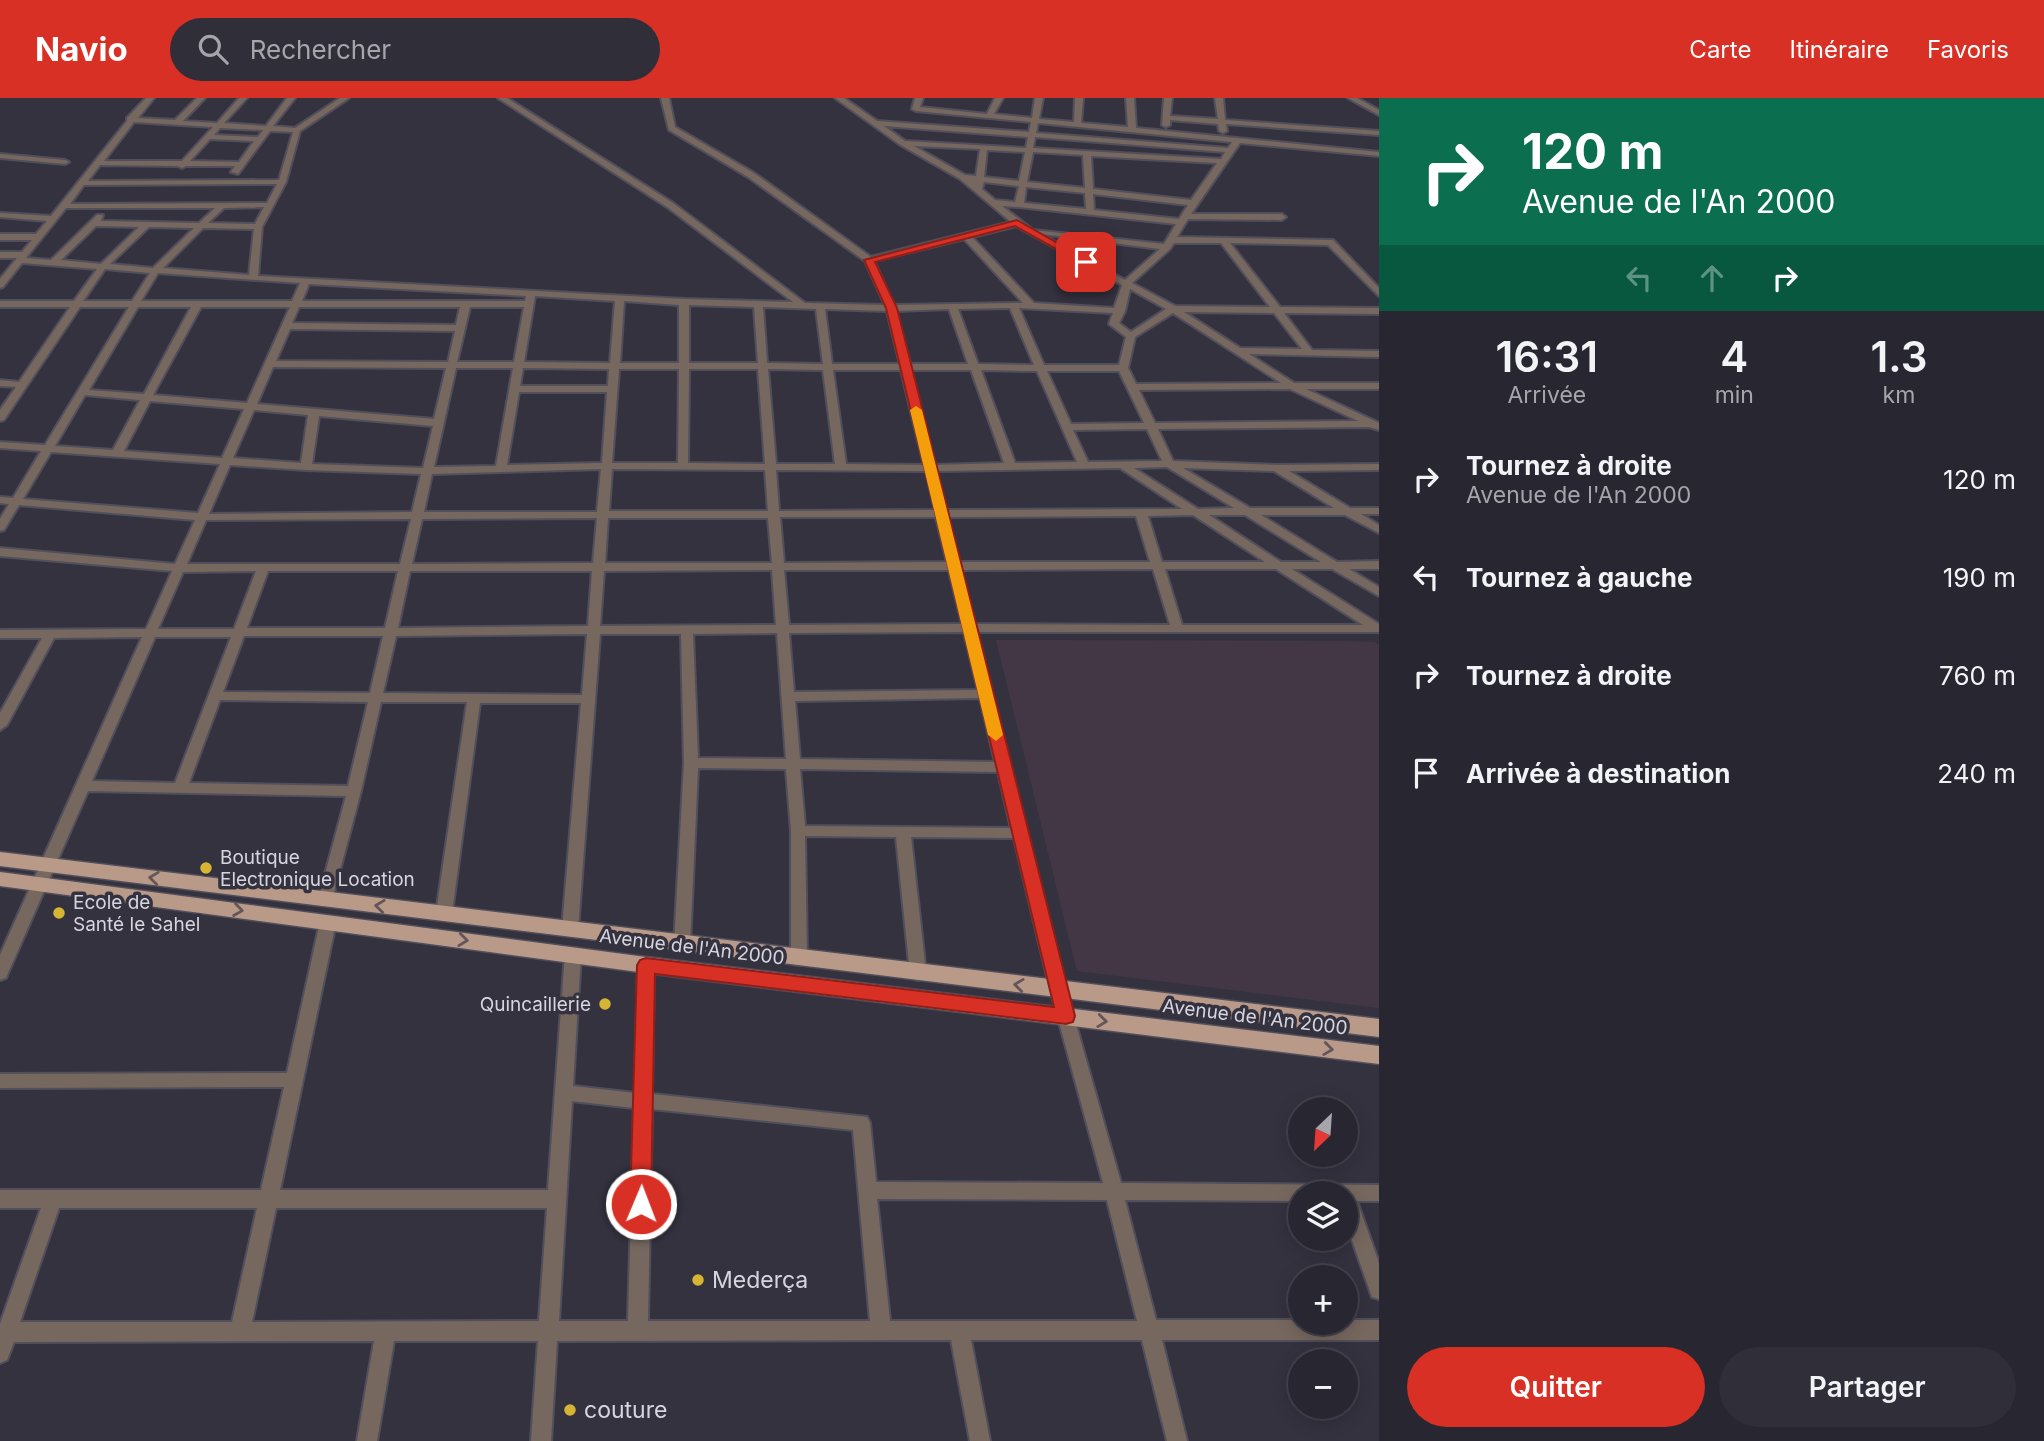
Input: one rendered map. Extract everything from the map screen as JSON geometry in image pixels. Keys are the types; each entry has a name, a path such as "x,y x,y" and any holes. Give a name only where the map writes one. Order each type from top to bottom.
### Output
{"main road":[{"name":"Avenue de l'An 2000","path":"0,859 682,945 1379,1028"},
{"name":"Avenue de l'An 2000","path":"0,879 646,965 1379,1055"}],"street":[{"path":"0,285 150,98"},
{"path":"177,123 201,98"},
{"path":"167,183 243,98"},
{"path":"229,182 257,139 291,98"},
{"path":"130,120 297,130 345,98"},
{"path":"502,98 670,205 802,305"},
{"path":"665,98 672,128 751,175 869,260 891,308 1058,989 1114,1191 1177,1441"},
{"path":"839,98 902,142 963,177 1021,226 1173,309 1293,387 1377,425"},
{"path":"919,98 916,109 1379,154"},
{"path":"990,116 999,98"},
{"path":"1018,205 1039,98"},
{"path":"1077,125 1079,98"},
{"path":"1130,98 1132,130"},
{"path":"1164,158 1168,98"},
{"path":"1219,98 1224,139"},
{"path":"1352,98 1378,112"},
{"path":"1167,118 1379,133"},
{"path":"873,123 1230,150"},
{"path":"1302,127 1303,147"},
{"path":"253,278 258,227 282,182 297,130"},
{"path":"207,137 257,139"},
{"path":"1131,336 1114,324 1127,283 1170,244 1193,203 1237,141"},
{"path":"902,142 1223,161"},
{"path":"978,192 984,147"},
{"path":"136,183 160,151"},
{"path":"1087,153 1090,212"},
{"path":"0,156 65,162"},
{"path":"100,163 239,164"},
{"path":"963,177 1193,203"},
{"path":"84,183 282,182"},
{"path":"990,202 1184,219 1282,217"},
{"path":"0,528 155,271 222,205"},
{"path":"64,206 270,205"},
{"path":"53,263 111,206"},
{"path":"0,215 54,219"},
{"path":"94,223 258,227"},
{"path":"1,414 102,267 146,224"},
{"path":"869,260 966,236 1021,226 1170,244 1224,240 1330,242 1379,293"},
{"path":"966,236 1032,307"},
{"path":"0,237 37,237"},
{"path":"1224,240 1309,352"},
{"path":"0,255 102,267 531,298 620,298 891,308 1013,305 1120,312"},
{"path":"0,973 306,281"},
{"path":"0,304 295,305 466,303 531,298"},
{"path":"501,467 531,298"},
{"path":"570,929 620,298"},
{"path":"683,466 684,302"},
{"path":"326,900 354,790 425,471 439,423 466,303"},
{"path":"758,304 798,831 799,959"},
{"path":"117,453 197,305"},
{"path":"1013,305 1084,466"},
{"path":"820,306 841,467"},
{"path":"952,306 1010,467"},
{"path":"1379,311 1173,309 1131,336 1123,368 1169,464 1379,592"},
{"path":"286,326 461,328"},
{"path":"1234,351 1379,354"},
{"path":"269,364 1123,368"},
{"path":"0,383 22,385"},
{"path":"1132,387 1379,386"},
{"path":"514,389 614,389"},
{"path":"82,392 439,423"},
{"path":"306,467 314,412"},
{"path":"1068,427 1377,425"},
{"path":"0,445 306,467 425,471 607,466 930,468 1169,464 1276,468 1379,467"},
{"path":"1124,466 1378,629"},
{"path":"1276,468 1379,530"},
{"path":"0,500 200,517 1379,511"},
{"path":"1141,513 1177,628"},
{"path":"0,552 177,568 263,569 1379,565"},
{"path":"180,788 263,569"},
{"path":"0,635 969,628 1378,629"},
{"path":"682,945 691,763 687,630"},
{"path":"0,725 7,701 50,634"},
{"path":"788,697 985,694"},
{"path":"215,696 587,699"},
{"path":"444,913 474,698"},
{"path":"691,763 1003,767"},
{"path":"82,786 354,790"},
{"path":"798,831 1020,833"},
{"path":"904,832 918,973"},
{"path":"240,1332 328,922"},
{"path":"541,1441 573,954"},
{"path":"638,1332 646,965"},
{"path":"0,1081 292,1080"},
{"path":"564,1093 861,1124 881,1331"},
{"path":"867,1190 1288,1194"},
{"path":"1358,1194 1379,1193"},
{"path":"0,1199 557,1199"},
{"path":"0,1353 53,1199"},
{"path":"1358,1231 1379,1290"},
{"path":"959,1331 980,1441"},
{"path":"7,1332 1379,1331"},
{"path":"367,1441 386,1332"}],"shaded area":[{"path":"996,640 1339,641 1374,642 1379,645 1379,1008 1077,971"}],"slow traffic":[{"path":"916,410 996,735"}],"place":[{"name":"Boutique Electronique Location","path":"206,868"},
{"name":"Ecole de Santé le Sahel","path":"59,913"},
{"name":"Quincaillerie","path":"605,1004"},
{"name":"Mederça","path":"698,1280"},
{"name":"couture","path":"570,1410"}],"route":[{"path":"641,1204 646,965 1066,1016 891,308 869,260 1017,223 1086,262"}]}
